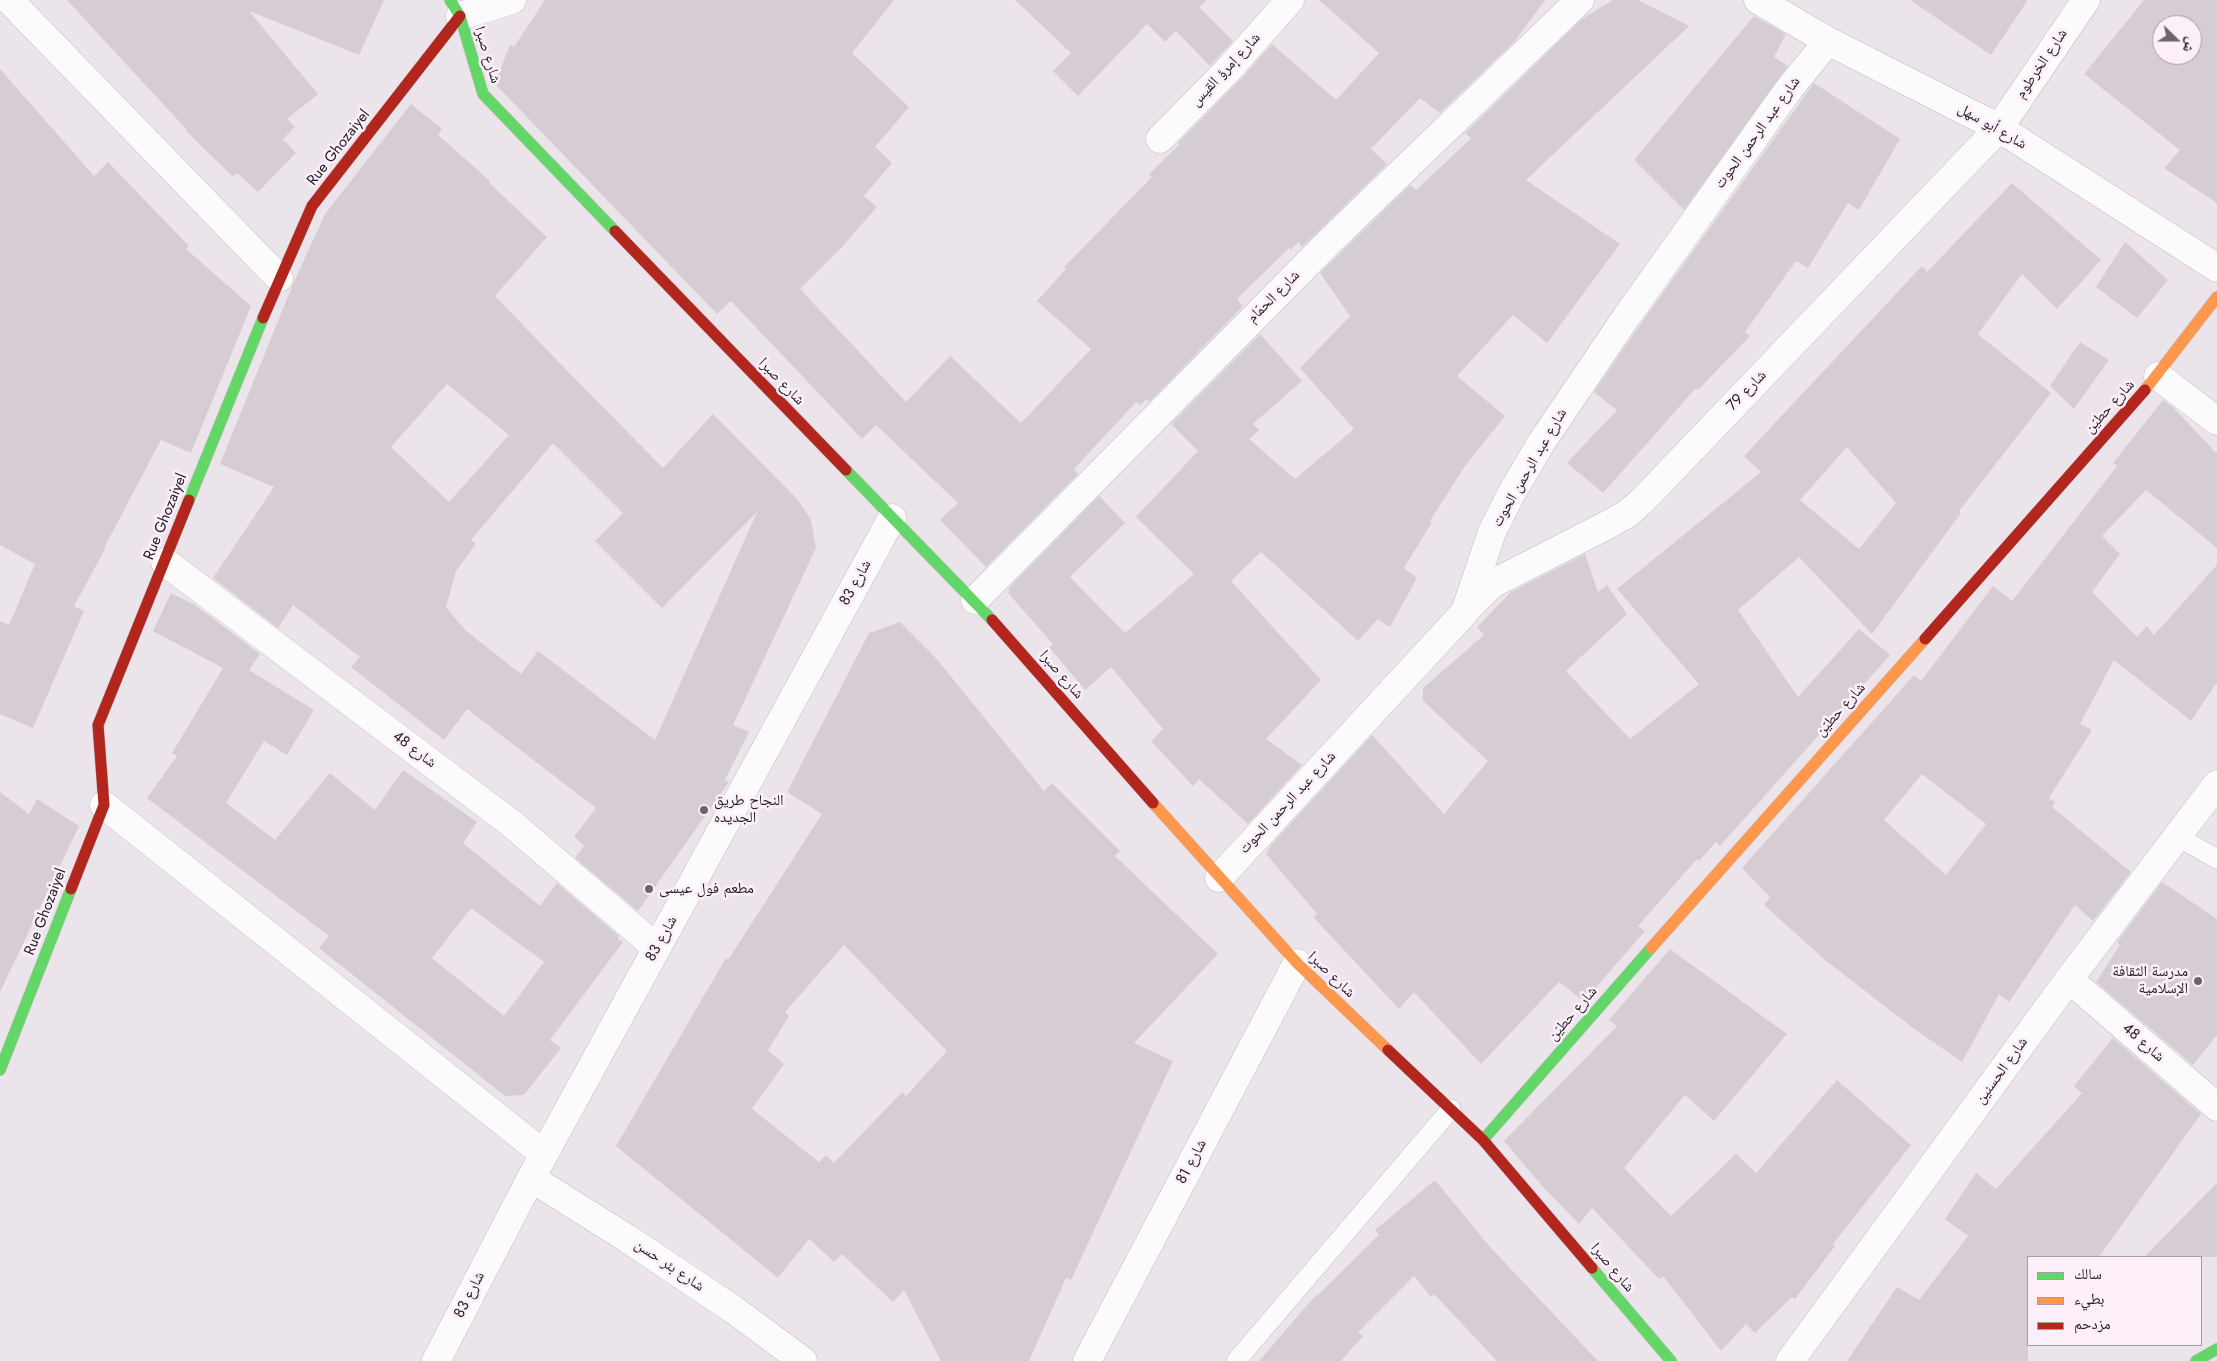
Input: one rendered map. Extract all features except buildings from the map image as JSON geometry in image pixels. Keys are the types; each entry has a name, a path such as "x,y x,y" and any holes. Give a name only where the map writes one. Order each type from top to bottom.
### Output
{"street":[{"path":"9,0 279,278"},
{"path":"455,8 512,0"},
{"name":"شارع إمرؤ القيس","path":"1160,139 1230,68 1290,0"},
{"name":"شارع الحمّام","path":"975,600 1330,241 1580,0"},
{"name":"شارع أبو سهل","path":"1758,0 1828,41 1999,128 2217,268"},
{"name":"شارع الخرطوم","path":"1999,128 2086,0"},
{"name":"Rue Ghozaiyel","path":"0,1070 104,805 98,726 279,278 312,206 455,8"},
{"name":"شارع صبرا","path":"455,8 483,94 892,518 975,600 1219,878 1298,963 1484,1140 1671,1361"},
{"name":"شارع عبد الرحمن الحوت","path":"1219,878 1465,612 1492,532 1510,496 1542,443 1632,308 1789,89 1828,41"},
{"name":"شارع 79","path":"1465,612 1477,597 1492,584 1611,523 1627,514 1643,500 1999,128"},
{"name":"شارع حطيّن","path":"1484,1140 1661,936 2158,376 2217,297"},
{"path":"2158,376 2217,421"},
{"name":"شارع 83","path":"436,1361 531,1178 892,518"},
{"name":"شارع 48","path":"164,562 512,824 657,948"},
{"name":"شارع الحسنين","path":"1790,1361 2069,979 2217,784"},
{"path":"104,805 544,1154"},
{"name":"شارع 81","path":"1087,1361 1298,963"},
{"name":"شارع 48","path":"2069,979 2217,1106"},
{"name":"شارع بئر حسن","path":"531,1178 628,1239 734,1310 803,1361"},
{"path":"2196,1361 2217,1349"}],"lane":[{"path":"2178,837 2217,859"},
{"path":"1236,1361 1451,1109"}],"traffic: fast":[{"path":"450,0 460,16 483,94 615,231"},
{"path":"189,500 263,318"},
{"path":"846,470 992,620"},
{"path":"0,1070 71,889"},
{"path":"1483,1140 1651,948"},
{"path":"1592,1268 1671,1361"},
{"path":"2196,1361 2217,1349"}],"traffic: slow":[{"path":"2145,390 2217,297"},
{"path":"1651,948 1925,639"},
{"path":"1153,803 1297,963 1388,1050"}],"traffic: jam":[{"path":"263,318 312,206 460,16"},
{"path":"615,231 846,470"},
{"path":"1925,639 2145,390"},
{"path":"71,889 104,805 98,725 189,500"},
{"path":"992,620 1153,803"},
{"path":"1388,1050 1483,1140 1592,1268"}],"place":[{"name":"النجاح طريق الجديده","path":"704,810"},
{"name":"مطعم فول عيسى","path":"649,889"},
{"name":"مدرسة الثقافة الإسلامية","path":"2198,981"}]}
